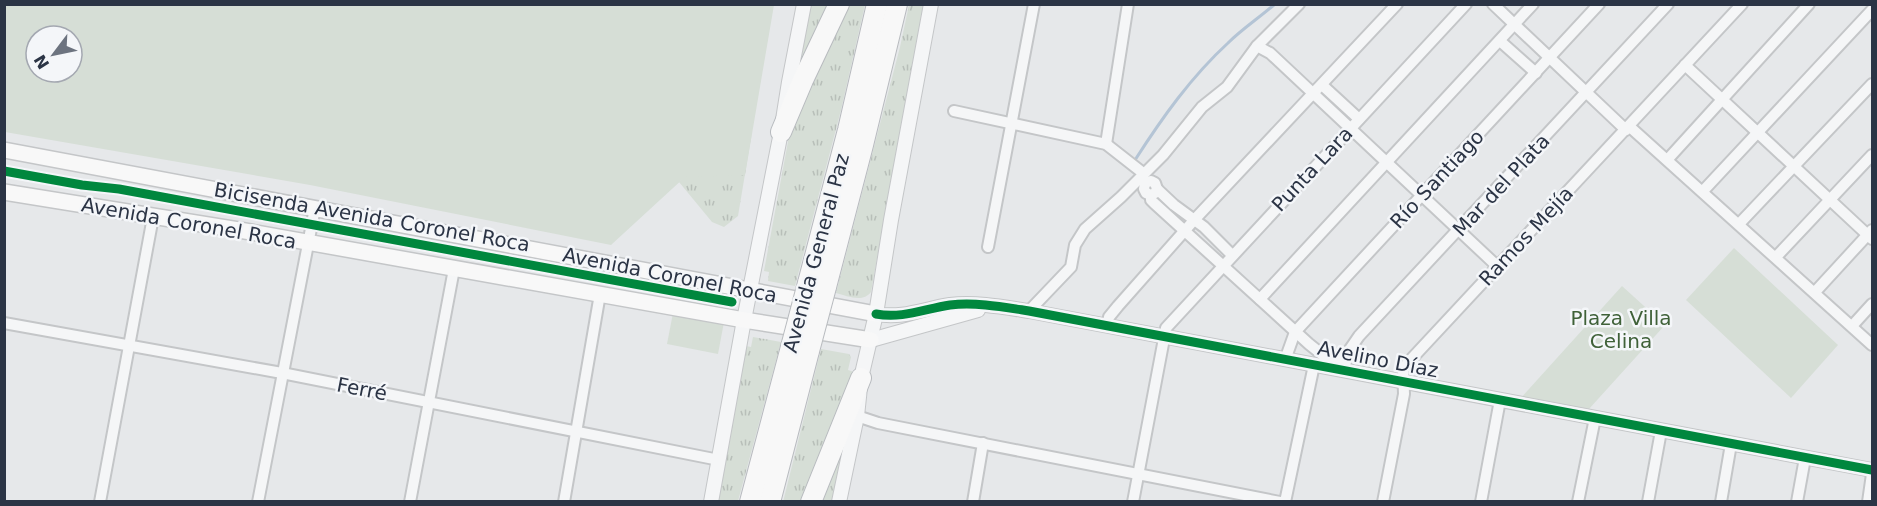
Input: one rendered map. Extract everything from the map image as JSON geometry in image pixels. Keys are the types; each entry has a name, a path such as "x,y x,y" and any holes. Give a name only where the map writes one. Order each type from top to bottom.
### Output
{"highway":[{"path":"782,132 803,80 839,4"},
{"name":"Avenida General Paz","path":"817,285 848,130 878,4"},
{"name":"Avenida General Paz","path":"750,501 800,349 817,285 864,144 897,4"},
{"name":"Avenida General Paz","path":"770,501 800,349"},
{"path":"810,501 832,453 861,378"}],"main road":[{"name":"Avenida Coronel Roca","path":"4,150 876,314"},
{"name":"Avenida Coronel Roca","path":"5,192 871,340"}],"street":[{"path":"711,501 782,132 804,4"},
{"path":"839,501 857,416 861,378 876,314 931,4"},
{"path":"988,247 1034,4"},
{"path":"1106,144 1128,4"},
{"path":"1029,311 1071,267 1075,245 1084,229 1156,162 1203,107 1227,87 1257,46 1299,4"},
{"path":"1107,326 1109,317 1184,231 1397,4"},
{"name":"Punta Lara","path":"1163,337 1166,328 1232,255 1466,4"},
{"path":"1493,4 1586,92 1668,159 1872,345"},
{"path":"1260,299 1533,4"},
{"name":"Río Santiago","path":"1285,360 1295,332 1599,4"},
{"name":"Mar del Plata","path":"1345,367 1348,352 1359,336 1668,4"},
{"name":"Ramos Mejía","path":"1383,501 1404,394 1403,368 1408,361 1742,4"},
{"path":"1668,159 1809,4"},
{"path":"1703,191 1872,10"},
{"path":"1500,41 1536,73"},
{"path":"1257,46 1270,53 1497,266"},
{"path":"1685,65 1830,200 1871,235 1815,292"},
{"path":"1739,224 1872,84"},
{"path":"1322,85 1359,119"},
{"path":"954,111 1106,144 1143,173"},
{"path":"1776,257 1872,155"},
{"path":"1156,162 1160,169 1151,200 1295,332 1324,356 1345,367"},
{"path":"1154,189 1195,219 1232,255"},
{"path":"258,501 315,208"},
{"path":"100,501 153,218"},
{"path":"410,501 454,269"},
{"path":"564,501 600,294"},
{"name":"Avelino Díaz","path":"876,314 896,317 957,304 1029,311 1285,360 1345,367 1404,382 1872,472"},
{"path":"1852,326 1872,304"},
{"name":"Avelino Díaz","path":"871,340 995,306"},
{"name":"Ferré","path":"4,323 578,430 719,460"},
{"path":"1133,501 1163,337"},
{"path":"1285,501 1314,365"},
{"path":"1480,501 1500,400"},
{"path":"857,416 878,423 1280,501"},
{"path":"1578,501 1595,418"},
{"path":"1648,501 1660,430"},
{"path":"973,501 983,443"},
{"path":"1721,501 1731,444"},
{"path":"1797,501 1805,458"},
{"path":"1868,501 1872,472"}],"green space":[{"path":"4,5 774,5 745,175 685,177 611,245 310,185 5,132"},
{"path":"809,5 833,5 795,88"},
{"path":"843,5 865,5 841,110 795,286 768,281 769,272 764,271 792,120"},
{"path":"909,5 924,5 871,292 864,297 850,297 836,293"},
{"path":"752,132 738,216 724,227 712,222 679,182"},
{"path":"1734,248 1838,345 1791,398 1686,300"},
{"name":"Plaza Villa Celina","path":"1622,286 1665,325 1589,409 1520,399"},
{"path":"673,313 724,322 718,354 667,344"},
{"path":"753,337 781,342 738,501 718,502 746,346 751,347"},
{"path":"821,349 849,354 851,357 848,370 854,372 846,402 806,501 783,502"},
{"path":"844,440 832,501 817,502"}],"waterway":[{"path":"1135,160 1189,84 1214,56 1275,4"}],"cycle path":[{"name":"Bicisenda Avenida Coronel Roca","path":"4,171 119,189 732,302"},
{"path":"876,314 904,314 960,304 990,305 1029,311 1872,470"}]}
